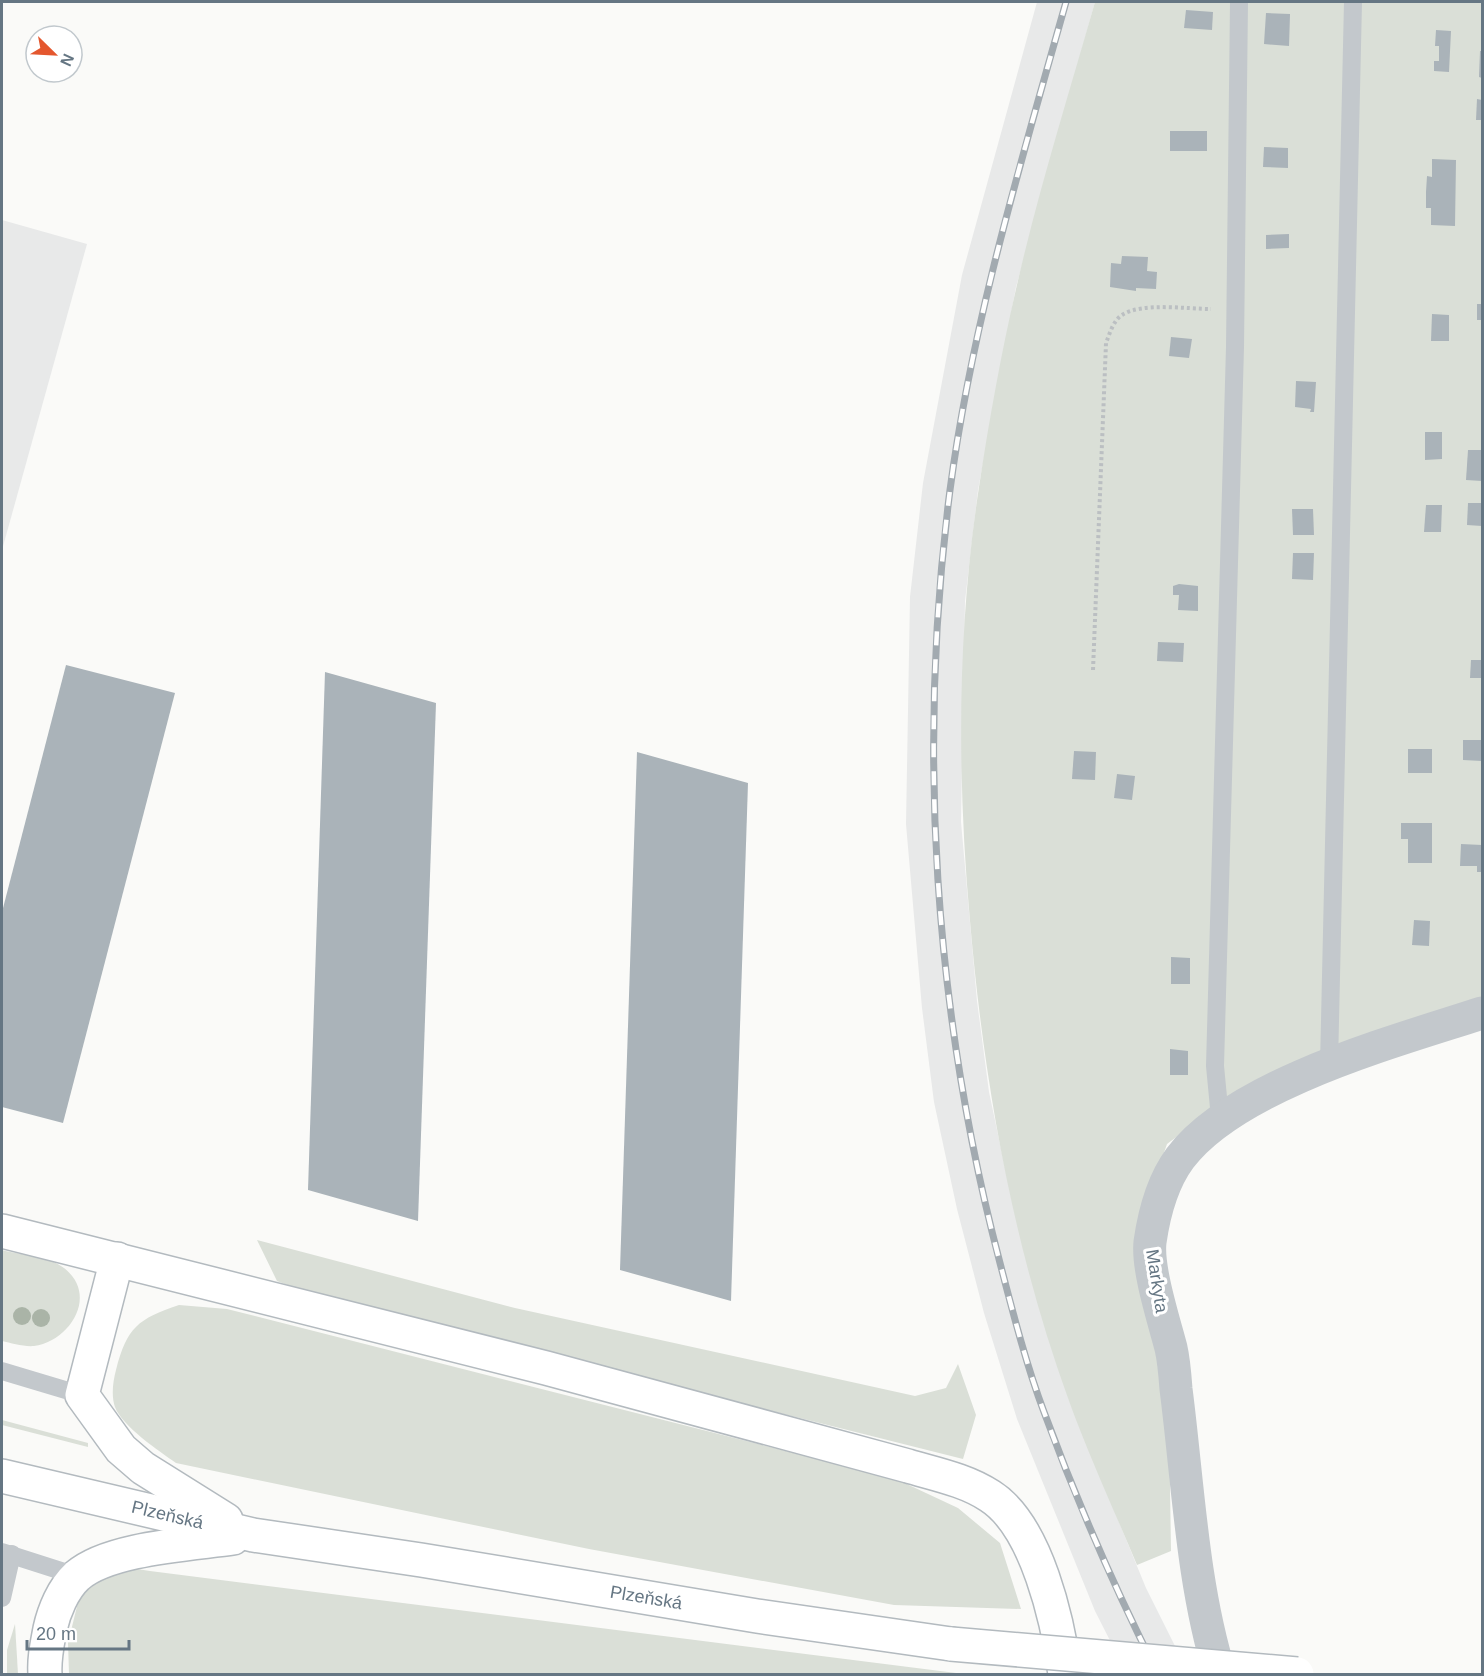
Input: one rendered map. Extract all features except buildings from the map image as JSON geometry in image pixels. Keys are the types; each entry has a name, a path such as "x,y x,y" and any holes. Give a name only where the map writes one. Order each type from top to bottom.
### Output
{"main road":[{"path":"2,1231 117,1258 397,1332 546,1368 967,1484 991,1496 1013,1516 1030,1548 1050,1604 1065,1674"},
{"path":"117,1258 82,1395 121,1449 143,1468 253,1535"},
{"name":"Plzeňská","path":"2,1476 253,1535 433,1562 757,1616 951,1644 1297,1674"},
{"path":"45,1674 44,1659 53,1619 63,1595 77,1576 101,1563 134,1552 253,1535"}],"street":[{"name":"Markyta","path":"1220,1674 1206,1620 1172,1351 1158,1300 1150,1244 1161,1193 1180,1158 1220,1118 1279,1087 1329,1065 1482,1013"}],"lane":[{"path":"1220,1118 1215,1066 1235,310 1239,2"},
{"path":"1329,1065 1353,2"},
{"path":"2,1371 82,1395"},
{"path":"2,1598 7,1553 77,1576"}],"path":[{"path":"1093,670 1106,343 1112,327 1122,315 1140,308 1235,310"}],"shaded area":[{"path":"1037,2 1095,2 1016,287 978,490 965,601 961,822 977,1001 989,1092 1011,1196 1037,1298 1069,1400 1146,1588 1189,1674 1127,1674 1095,1611 1017,1419 984,1313 957,1209 934,1102 922,1008 906,824 910,597 923,483 962,275"},
{"path":"1095,2 1482,2 1482,1013 1232,1095 1167,1144 1144,1210 1169,1421 1171,1551 1137,1565 1069,1401 1049,1343 1017,1224 993,1104 976,982 966,867 961,758 966,595 991,412 1025,253"},
{"path":"2,220 87,244 2,550"},
{"path":"257,1240 515,1308 915,1396 946,1388 958,1364 976,1415 963,1459 321,1298 277,1281"},
{"path":"2,1250 51,1261 64,1268 74,1279 79,1291 76,1315 59,1336 34,1346 2,1341"},
{"path":"179,1305 227,1309 896,1479 958,1508 1000,1543 1021,1609 894,1605 589,1549 176,1463 142,1438 125,1422 115,1407 113,1393 120,1355 130,1334 144,1320"},
{"path":"2,1420 88,1443 88,1447 2,1425"},
{"path":"118,1566 964,1674 69,1674 68,1643 81,1590"},
{"path":"15,1624 18,1674 7,1674 7,1650"}],"railway":[{"path":"1066,2 999,244 959,428 940,587 935,684 934,782 938,879 946,976 960,1073 978,1168 1015,1319 1037,1394 1083,1512 1158,1674"}]}
